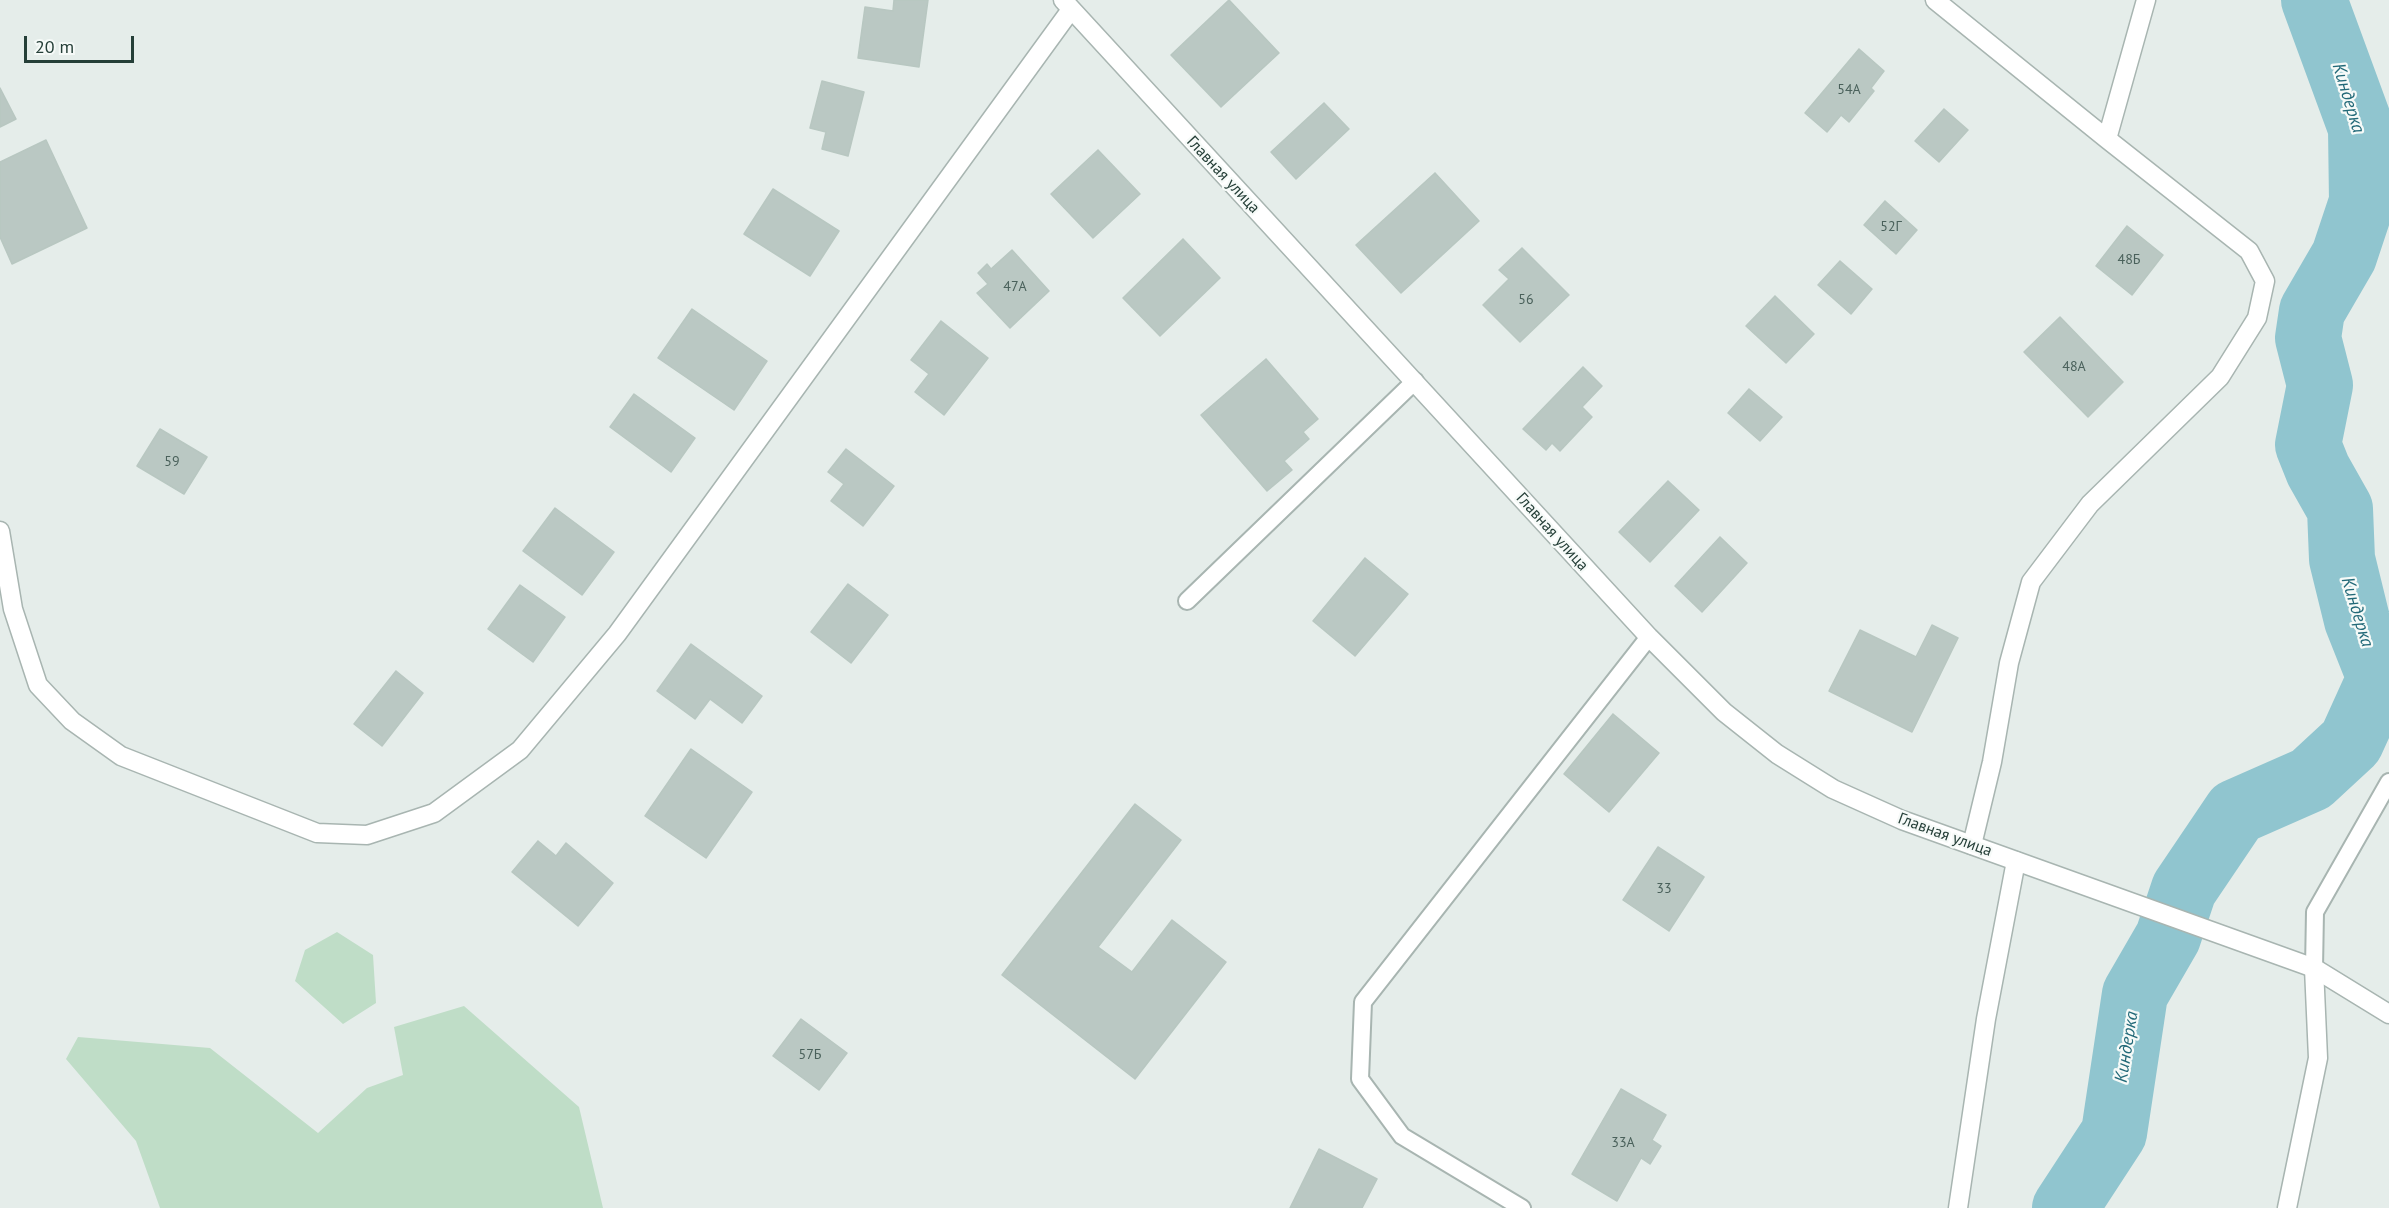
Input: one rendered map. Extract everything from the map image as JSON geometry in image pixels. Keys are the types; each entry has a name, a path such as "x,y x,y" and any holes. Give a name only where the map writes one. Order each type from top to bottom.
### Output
{"street":[{"path":"1935,0 2249,250 2265,281 2257,318 2220,377 2090,504 2031,582 2009,663 1992,762 1972,845"},
{"path":"2107,139 2146,0"},
{"path":"0,531 14,609 38,685 72,721 121,756 317,833 367,835 434,813 520,750 617,634 1066,5"},
{"name":"Главная улица","path":"1066,5 1415,381 1648,638 1724,712 1777,754 1833,789 1902,820 2314,968"},
{"path":"1958,1208 1986,1019 2016,861"},
{"path":"2314,968 2389,1014"},
{"path":"2288,1208 2318,1058 2314,968"}],"lane":[{"path":"1187,601 1415,381"},
{"path":"1522,1208 1402,1136 1360,1079 1363,1002 1648,638"},
{"path":"2314,968 2315,912 2389,782"}],"green space":[{"path":"337,932 373,955 376,1003 343,1024 295,981 305,950"},
{"path":"464,1006 579,1107 603,1208 160,1208 136,1141 66,1059 78,1037 210,1048 318,1133 367,1088 403,1075 394,1027"}],"building":[{"path":"894,0 928,0 919,67 858,58 865,7 893,11"},
{"path":"1229,0 1279,53 1221,107 1171,55"},
{"path":"1859,49 1884,71 1871,88 1874,91 1849,122 1841,115 1827,132 1805,113"},
{"path":"822,81 864,92 848,156 822,149 826,132 810,128"},
{"path":"0,88 16,119 0,127"},
{"path":"1324,103 1349,129 1296,179 1271,152"},
{"path":"1944,109 1968,130 1939,162 1915,141"},
{"path":"46,140 87,228 12,264 0,237 0,162"},
{"path":"1098,150 1140,194 1093,238 1051,194"},
{"path":"1435,173 1479,221 1401,293 1356,245"},
{"path":"773,189 839,231 810,276 744,234"},
{"path":"1885,201 1917,230 1896,254 1864,225"},
{"path":"2127,226 2163,255 2132,295 2096,266"},
{"path":"1183,239 1220,278 1160,336 1123,298"},
{"path":"1522,248 1569,295 1520,342 1483,305 1509,279 1499,270"},
{"path":"1012,250 1049,291 1010,328 977,293 988,284 978,273 987,264 991,269"},
{"path":"1840,261 1872,289 1851,314 1818,285"},
{"path":"1775,296 1814,334 1786,363 1746,326"},
{"path":"692,309 767,361 734,410 658,358"},
{"path":"2060,317 2123,382 2088,417 2024,352"},
{"path":"941,321 988,358 944,415 915,392 929,374 911,360"},
{"path":"1266,359 1318,419 1303,432 1309,439 1284,461 1292,470 1267,491 1201,415"},
{"path":"1583,367 1602,386 1582,407 1592,417 1560,451 1552,443 1546,450 1523,429"},
{"path":"1749,389 1782,417 1760,441 1728,413"},
{"path":"634,394 695,438 671,472 610,427"},
{"path":"160,429 207,457 184,494 137,466"},
{"path":"846,449 894,486 863,526 831,501 844,484 828,472"},
{"path":"1668,481 1699,510 1650,562 1619,532"},
{"path":"555,508 614,552 582,595 523,551"},
{"path":"1720,537 1747,563 1702,612 1675,586"},
{"path":"1365,558 1408,594 1355,656 1313,621"},
{"path":"848,584 888,615 851,663 811,632"},
{"path":"520,585 565,617 533,662 488,629"},
{"path":"1932,625 1958,638 1912,732 1829,691 1860,630 1916,657"},
{"path":"691,644 762,696 742,723 710,699 695,719 657,691"},
{"path":"396,671 423,693 382,746 354,724"},
{"path":"1613,714 1659,753 1609,812 1564,774"},
{"path":"691,749 752,792 706,858 645,816"},
{"path":"1135,804 1181,840 1098,947 1132,972 1172,920 1226,962 1135,1079 1002,975"},
{"path":"538,841 556,856 566,843 613,883 578,926 512,872"},
{"path":"1658,847 1704,877 1669,931 1623,900"},
{"path":"801,1019 847,1053 819,1090 773,1056"},
{"path":"1621,1089 1666,1115 1652,1140 1661,1146 1650,1164 1641,1158 1617,1201 1572,1174"},
{"path":"1319,1149 1377,1179 1362,1208 1290,1208"}],"waterway":[{"name":"Киндерка","path":"2065,1208 2114,1133 2135,994 2168,937 2184,889 2236,812 2311,779 2351,742 2380,678 2357,620 2342,559 2340,509 2318,470 2308,445 2320,385 2308,338 2312,311 2344,256 2362,202 2361,128 2314,0"}]}
